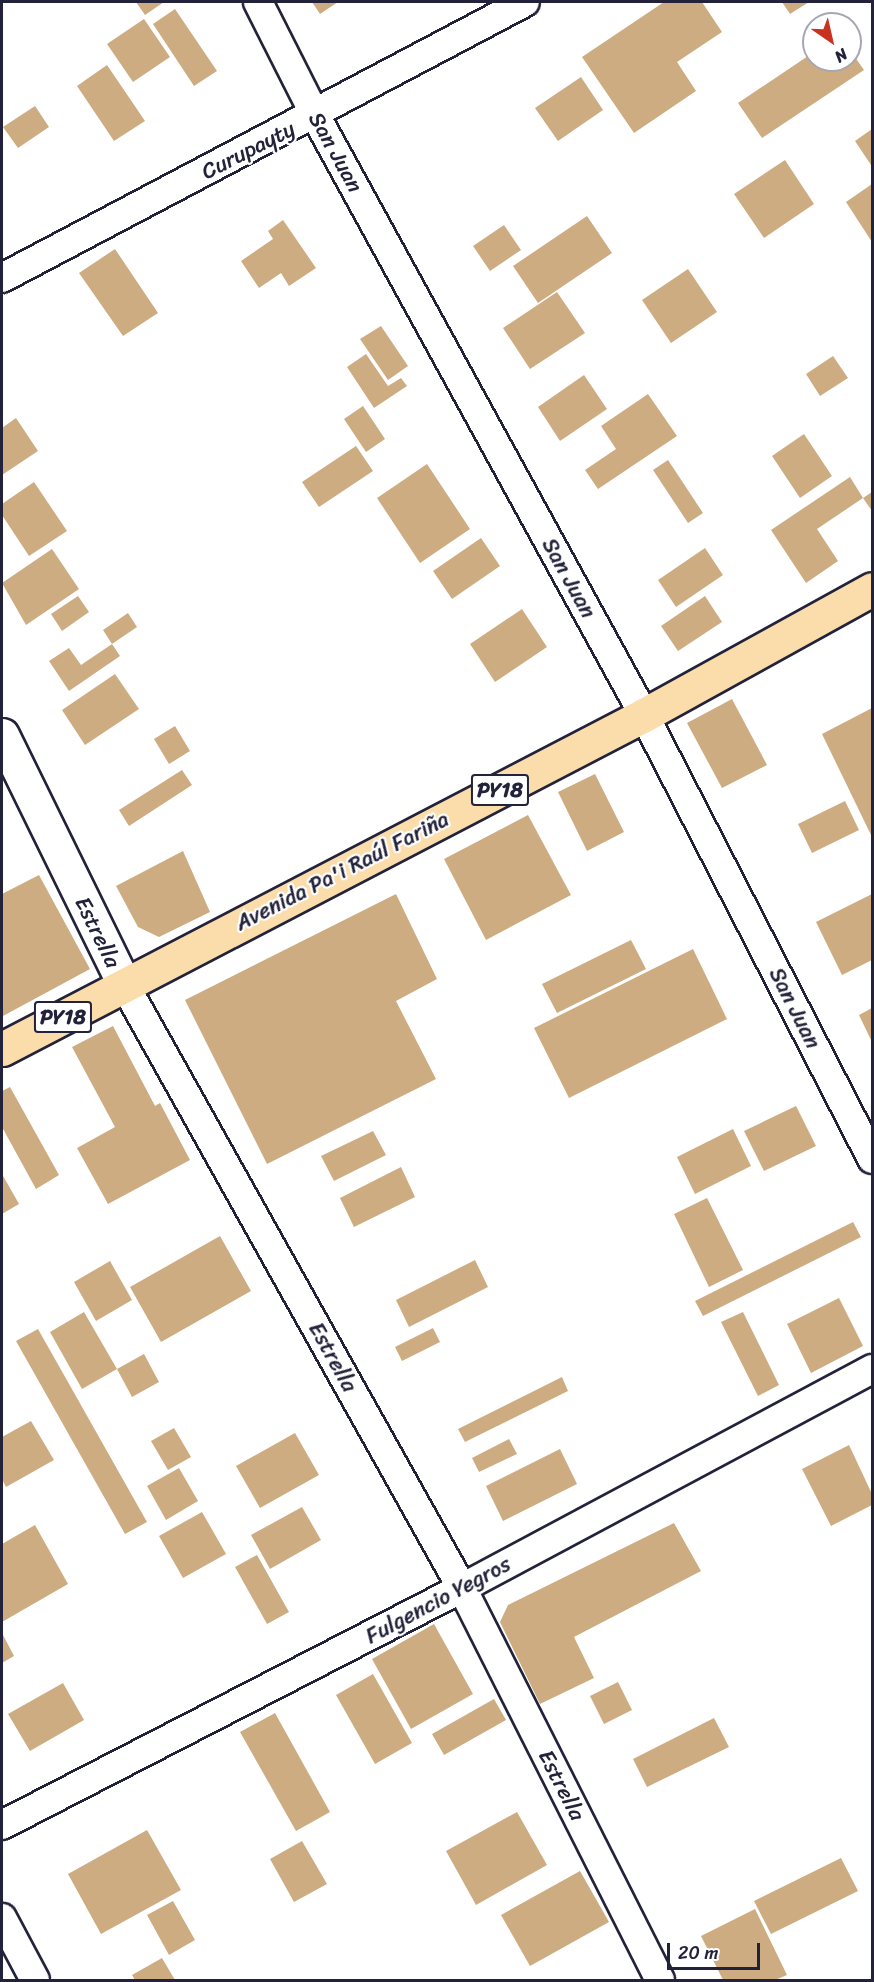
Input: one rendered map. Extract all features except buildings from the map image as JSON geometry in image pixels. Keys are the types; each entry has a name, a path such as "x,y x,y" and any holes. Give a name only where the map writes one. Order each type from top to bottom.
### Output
{"highway":[{"name":"Avenida Pa'i Raúl Fariña","path":"2,1049 644,715 873,589"}],"main road":[{"name":"Estrella","path":"2,735 124,984"}],"street":[{"name":"San Juan","path":"258,2 315,115 644,715 873,1159"},
{"name":"Curupayty","path":"2,278 315,115 525,2"},
{"name":"Estrella","path":"124,984 462,1588 660,1980"},
{"name":"Fulgencio Yegros","path":"2,1825 462,1588 873,1369"},
{"path":"2,1918 35,1980"}]}
